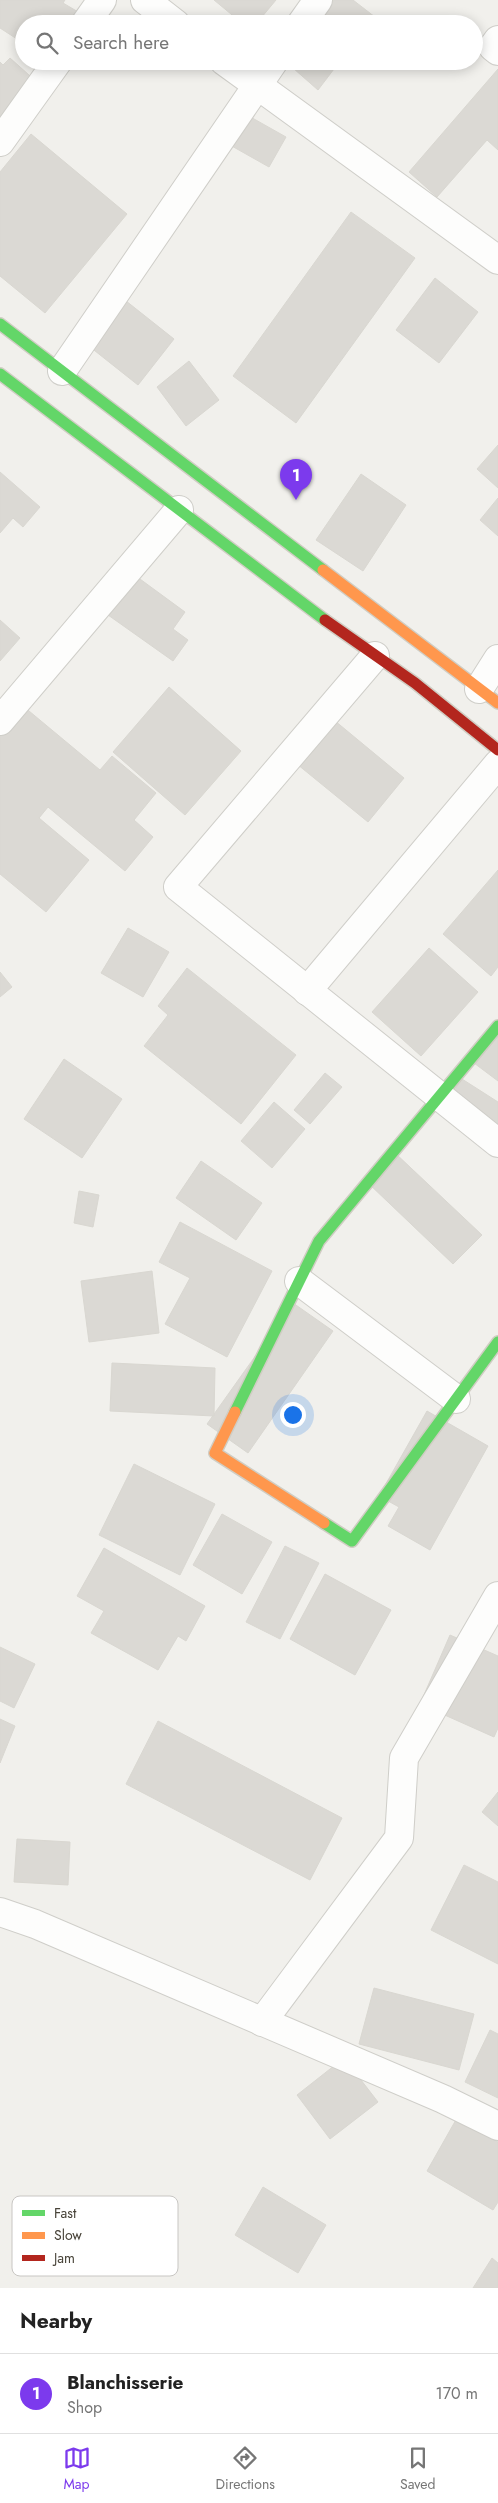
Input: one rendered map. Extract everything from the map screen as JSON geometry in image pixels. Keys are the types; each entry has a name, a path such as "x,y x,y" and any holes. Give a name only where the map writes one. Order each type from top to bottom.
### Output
{"main road":[{"path":"0,324 489,696"},
{"path":"0,374 290,596 415,683 498,750"},
{"path":"498,1026 319,1241 215,1453 352,1541 498,1342"}],"street":[{"path":"91,15 102,0"},
{"path":"145,0 164,15"},
{"path":"307,15 318,0"},
{"path":"498,40 493,48 498,51"},
{"path":"0,142 52,70"},
{"path":"236,70 498,260"},
{"path":"62,371 268,70"},
{"path":"0,721 179,510"},
{"path":"375,656 178,887 498,1143"},
{"path":"489,696 498,659"},
{"path":"307,990 498,764"},
{"path":"299,1281 456,1399"},
{"path":"262,2022 399,1838 404,1758 498,1596"},
{"path":"0,1912 35,1924 443,2099 498,2126"}],"building":[{"path":"0,0 65,0 63,3 83,15 15,15 15,38 0,28"},
{"path":"214,0 276,0 264,15 232,15"},
{"path":"334,0 353,0 372,15 322,15"},
{"path":"10,58 15,62 15,70 23,70 47,91 0,144 0,62 3,65"},
{"path":"498,69 498,150 487,140 437,197 409,172"},
{"path":"295,70 333,70 318,90"},
{"path":"247,115 286,137 269,167 230,145"},
{"path":"31,134 127,214 45,313 0,276 0,172"},
{"path":"351,212 415,258 296,423 233,376"},
{"path":"435,278 478,312 439,363 396,330"},
{"path":"116,293 174,339 138,385 80,339"},
{"path":"189,361 219,400 186,426 157,387"},
{"path":"498,445 498,488 477,469"},
{"path":"0,472 40,507 23,527 13,518 0,533"},
{"path":"361,474 406,505 363,571 316,540"},
{"path":"498,498 498,536 480,520"},
{"path":"129,571 185,612 173,629 188,640 173,661 101,610"},
{"path":"0,620 20,638 0,661"},
{"path":"169,687 241,751 185,815 113,752"},
{"path":"17,701 100,770 112,756 156,793 134,820 153,837 125,871 48,807 39,818 89,860 46,912 0,874 0,722"},
{"path":"317,706 404,778 368,822 281,751"},
{"path":"498,870 498,967 491,976 443,934"},
{"path":"128,928 169,952 143,997 101,973"},
{"path":"429,948 478,992 421,1056 372,1012"},
{"path":"187,968 296,1055 241,1124 144,1046 168,1015 158,1006"},
{"path":"0,972 12,987 0,997"},
{"path":"498,1029 498,1081 474,1063"},
{"path":"64,1059 122,1099 82,1158 24,1119"},
{"path":"325,1073 342,1087 310,1124 294,1110"},
{"path":"462,1079 498,1102 498,1132 449,1099"},
{"path":"274,1102 305,1129 272,1168 241,1141"},
{"path":"394,1152 482,1235 453,1264 367,1182"},
{"path":"201,1161 262,1203 236,1240 176,1198"},
{"path":"79,1191 99,1195 93,1227 74,1223"},
{"path":"180,1222 272,1271 227,1357 165,1324 190,1278 159,1262"},
{"path":"152,1271 159,1333 89,1342 81,1281"},
{"path":"293,1303 333,1331 248,1453 207,1424"},
{"path":"112,1363 215,1368 214,1416 110,1411"},
{"path":"427,1411 488,1446 430,1550 388,1526 399,1507 379,1496"},
{"path":"134,1464 215,1504 180,1575 99,1535"},
{"path":"222,1514 272,1542 242,1594 193,1565"},
{"path":"285,1546 319,1563 280,1639 246,1622"},
{"path":"104,1548 205,1606 186,1641 178,1636 158,1670 91,1633 104,1611 77,1596"},
{"path":"325,1574 391,1610 355,1675 290,1639"},
{"path":"450,1635 498,1656 498,1728 494,1737 420,1704"},
{"path":"0,1647 35,1664 14,1708 0,1701"},
{"path":"0,1719 15,1726 0,1763"},
{"path":"158,1721 342,1818 310,1880 126,1784"},
{"path":"498,1792 498,1826 482,1812"},
{"path":"17,1839 70,1842 68,1885 14,1882"},
{"path":"464,1865 498,1882 498,1964 431,1930"},
{"path":"374,1988 474,2014 459,2070 359,2044"},
{"path":"490,2030 498,2034 498,2098 465,2082"},
{"path":"344,2058 378,2102 330,2139 297,2095"},
{"path":"457,2118 498,2142 498,2202 493,2210 427,2171"},
{"path":"263,2187 326,2225 298,2273 235,2235"},
{"path":"492,2258 498,2263 498,2288 473,2288"}],"traffic: fast":[{"path":"0,324 323,570"},
{"path":"0,374 325,620"},
{"path":"235,1412 319,1241 498,1026"},
{"path":"324,1523 352,1541 498,1342"}],"traffic: slow":[{"path":"323,570 498,703"},
{"path":"235,1412 215,1453 324,1523"}],"traffic: jam":[{"path":"325,620 415,683 498,750"}],"place":[{"name":"Blanchisserie","path":"296,500"}]}
